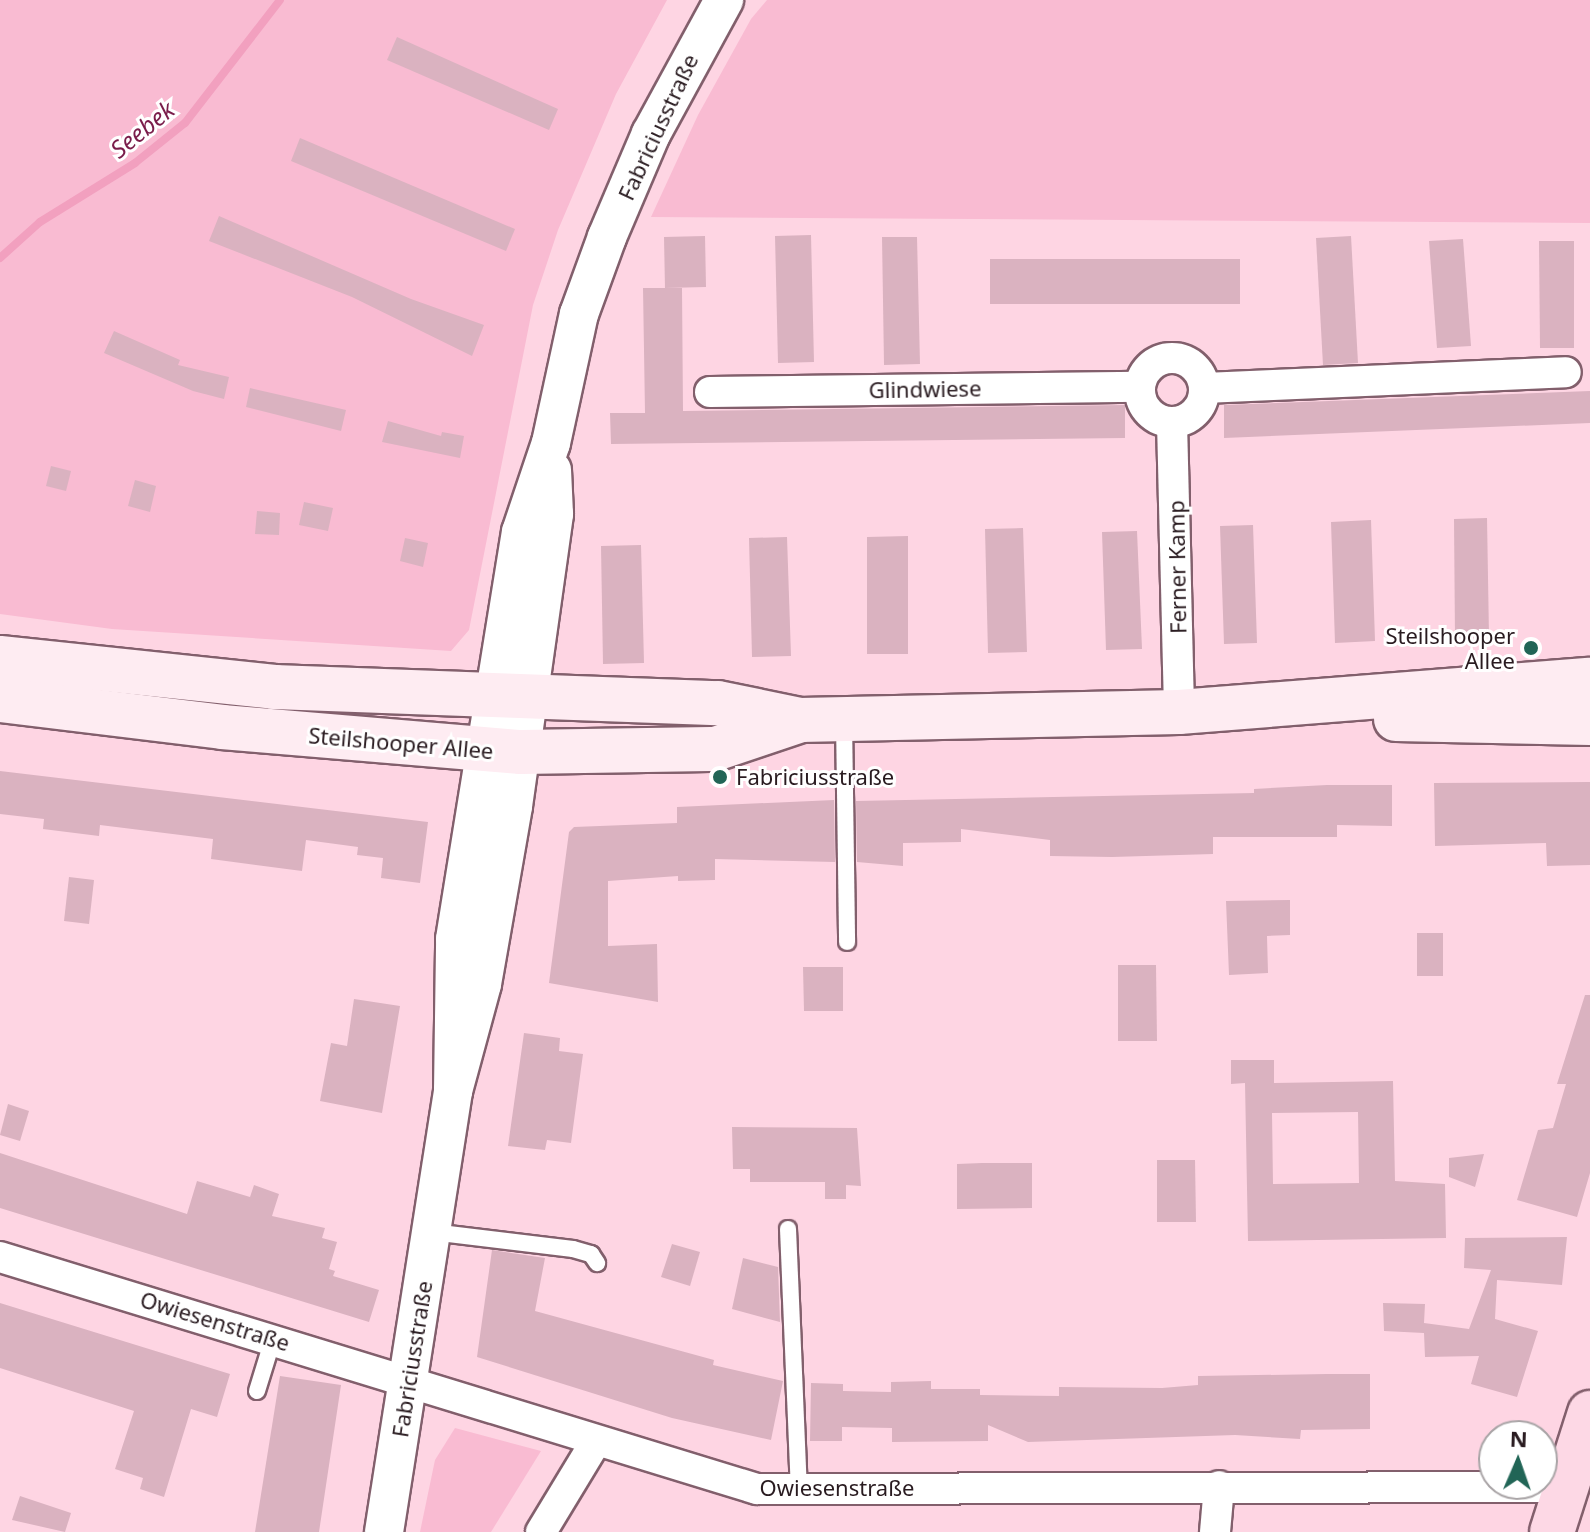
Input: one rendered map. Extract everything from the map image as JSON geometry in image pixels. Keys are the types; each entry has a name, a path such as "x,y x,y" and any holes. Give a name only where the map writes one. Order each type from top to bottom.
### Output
{"main road":[{"name":"Steilshooper Allee","path":"0,658 274,687 718,703 800,720 1179,712 1590,723"},
{"name":"Steilshooper Allee","path":"1179,712 1590,680"},
{"name":"Steilshooper Allee","path":"0,700 502,751 715,749 800,720"},
{"path":"1552,1532 1590,1413"}],"street":[{"name":"Fabriciusstraße","path":"384,1532 411,1379 453,1091 455,939 502,751 511,697 554,514 551,443 579,314 607,237 651,134 724,0"},
{"path":"1167,358 1196,368 1204,388 1192,415 1172,422 1145,408 1140,387 1148,368 1167,358"},
{"path":"1204,388 1566,372"},
{"name":"Glindwiese","path":"710,392 1140,387"},
{"name":"Ferner Kamp","path":"1172,422 1179,712"},
{"name":"Owiesenstraße","path":"0,1257 411,1379 595,1443 757,1489 1565,1487"},
{"path":"541,1532 595,1443"},
{"path":"1215,1532 1219,1486"}],"lane":[{"path":"844,720 847,942"},
{"path":"788,1229 799,1489"},
{"path":"432,1232 573,1249 591,1254 597,1263"},
{"path":"257,1391 273,1339"}],"shaded area":[{"path":"0,0 667,0 616,94 558,230 533,305 469,630 451,651 112,629 0,614"},
{"path":"767,0 1590,0 1590,223 651,217 698,115 751,19"},
{"path":"455,1428 541,1451 491,1532 420,1532 435,1460"}],"building":[{"path":"397,37 558,109 549,130 387,60"},
{"path":"300,138 515,229 506,251 291,161"},
{"path":"219,216 411,299 484,325 472,356 352,297 209,241"},
{"path":"811,235 814,362 778,363 775,236"},
{"path":"705,236 706,287 665,288 664,237"},
{"path":"1351,236 1358,363 1323,365 1316,238"},
{"path":"882,237 917,237 920,364 884,365"},
{"path":"1463,239 1471,346 1437,348 1429,241"},
{"path":"1539,241 1574,241 1574,348 1540,348"},
{"path":"990,259 1240,259 1240,304 990,304"},
{"path":"643,288 682,288 683,411 1125,405 1125,438 611,444 610,413 645,413"},
{"path":"114,331 180,360 178,365 229,377 224,399 193,391 104,353"},
{"path":"250,388 346,410 341,431 246,407"},
{"path":"1590,391 1590,423 1224,438 1224,405"},
{"path":"388,421 441,436 442,432 464,436 460,458 382,442"},
{"path":"51,466 71,471 66,491 46,486"},
{"path":"135,480 156,486 150,512 128,506"},
{"path":"304,502 333,508 328,531 299,525"},
{"path":"257,511 280,513 279,535 255,534"},
{"path":"1487,518 1489,637 1455,638 1454,519"},
{"path":"1371,520 1375,641 1335,643 1331,522"},
{"path":"1253,525 1257,643 1224,644 1220,526"},
{"path":"1023,528 1027,652 988,653 985,529"},
{"path":"1137,531 1142,649 1106,650 1102,532"},
{"path":"908,536 908,654 867,654 867,537"},
{"path":"787,537 791,656 752,657 749,538"},
{"path":"405,538 428,543 423,567 400,561"},
{"path":"641,545 644,663 603,664 601,546"},
{"path":"0,771 428,822 420,883 381,878 383,858 357,855 358,847 306,840 302,871 211,859 213,839 100,825 99,836 43,829 44,819 0,814"},
{"path":"1590,782 1590,865 1547,866 1546,843 1435,846 1434,783"},
{"path":"1392,785 1392,826 1337,825 1337,837 1213,837 1213,854 1112,857 1050,856 1050,840 961,829 961,842 903,843 903,866 857,862 856,801 1254,793 1254,789"},
{"path":"834,800 835,862 715,859 715,880 678,881 678,876 608,881 608,946 657,944 658,1002 549,983 569,832 574,827 677,823 677,807"},
{"path":"69,877 94,880 89,924 64,921"},
{"path":"1290,900 1290,935 1267,936 1268,973 1229,975 1226,901"},
{"path":"1417,933 1443,933 1443,976 1417,976"},
{"path":"1118,965 1156,965 1157,1041 1118,1041"},
{"path":"803,967 843,967 843,1011 804,1011"},
{"path":"1585,995 1590,995 1590,1173 1577,1217 1517,1200 1538,1130 1553,1128 1566,1084 1557,1084"},
{"path":"354,999 400,1006 382,1113 320,1101 331,1043 347,1046"},
{"path":"524,1033 560,1038 559,1051 583,1054 571,1143 547,1140 545,1150 508,1146"},
{"path":"1231,1060 1274,1060 1274,1083 1393,1081 1395,1181 1445,1184 1446,1238 1248,1241 1245,1083 1231,1084","holes":["1358,1112 1359,1183 1273,1184 1272,1113"]},
{"path":"8,1104 29,1111 20,1141 0,1135"},
{"path":"732,1127 857,1128 861,1186 846,1185 846,1199 825,1199 825,1182 750,1182 750,1169 733,1169"},
{"path":"0,1153 187,1214 197,1181 250,1197 254,1185 279,1194 272,1216 325,1228 322,1238 337,1242 329,1269 335,1271 333,1276 379,1290 369,1322 0,1208"},
{"path":"1484,1154 1475,1187 1449,1177 1449,1158"},
{"path":"1157,1160 1195,1160 1196,1222 1157,1222"},
{"path":"1032,1163 1032,1208 957,1209 957,1164"},
{"path":"1567,1237 1562,1285 1497,1280 1495,1319 1538,1331 1517,1397 1471,1384 1479,1356 1425,1357 1424,1333 1384,1331 1383,1303 1425,1304 1424,1323 1469,1329 1491,1270 1464,1268 1465,1238"},
{"path":"672,1244 700,1252 690,1286 661,1277"},
{"path":"492,1250 545,1258 535,1311 714,1360 713,1365 783,1381 771,1440 672,1418 477,1357"},
{"path":"743,1258 778,1267 780,1322 732,1309"},
{"path":"0,1303 230,1374 217,1417 191,1409 164,1497 140,1489 143,1478 115,1469 134,1411 0,1368"},
{"path":"1370,1374 1370,1429 1301,1430 1300,1439 1235,1435 1028,1442 988,1425 988,1441 892,1442 892,1428 842,1427 842,1441 810,1441 811,1383 843,1384 843,1391 891,1392 891,1382 931,1381 931,1389 980,1389 980,1395 1059,1396 1059,1387 1162,1388 1198,1385 1198,1376"},
{"path":"280,1376 341,1385 319,1532 255,1532"},
{"path":"20,1496 71,1513 65,1532 12,1520"}],"waterway":[{"name":"Seebek","path":"0,258 40,222 135,163 185,123 280,0"}],"place":[{"name":"Steilshooper Allee","path":"1531,648"},
{"name":"Fabriciusstraße","path":"720,777"}]}
